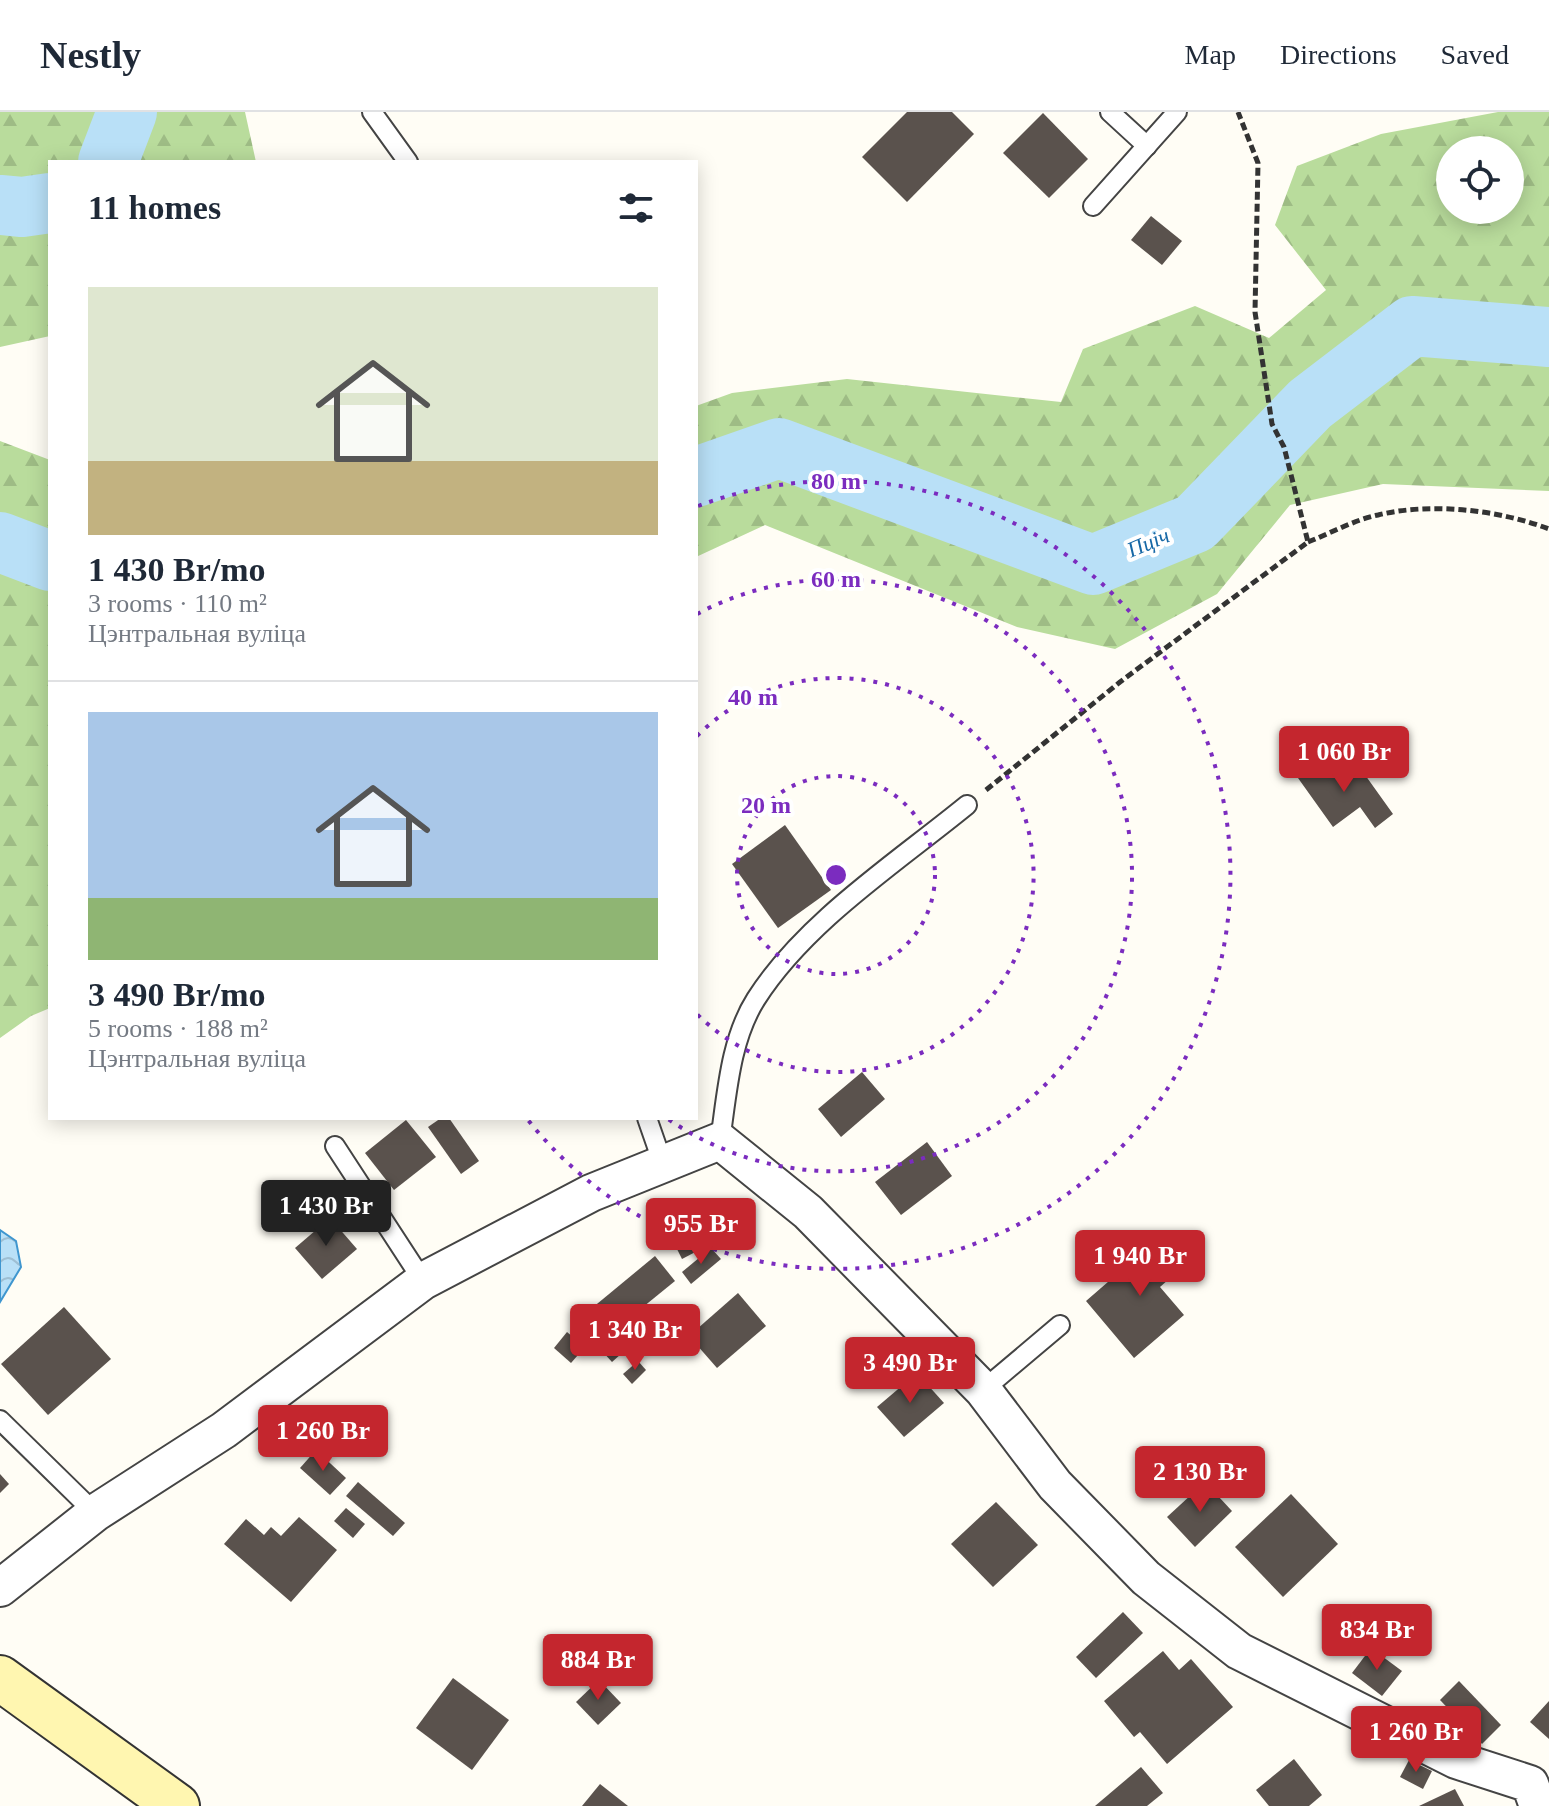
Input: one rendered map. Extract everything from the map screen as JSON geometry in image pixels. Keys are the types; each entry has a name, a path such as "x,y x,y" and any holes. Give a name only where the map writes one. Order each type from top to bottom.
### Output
{"street":[{"path":"0,1588 95,1513 224,1430 423,1281 591,1193 720,1141 808,1212 983,1390 1055,1485 1135,1567 1239,1651 1456,1760 1539,1791"},
{"path":"0,1678 177,1806"}],"lane":[{"path":"372,112 407,160"},
{"path":"1110,112 1147,146"},
{"path":"1093,206 1177,112"},
{"path":"720,1141 734,1054 755,1001 801,941 967,805"},
{"path":"648,1120 663,1164"},
{"path":"335,1146 423,1281"},
{"path":"983,1390 1060,1325"},
{"path":"0,1420 95,1513"}],"path":[{"path":"1238,112 1258,163 1255,312 1272,424 1284,447 1308,542"},
{"path":"967,805 1120,682 1308,542 1377,515 1446,509 1549,529"}],"green space":[{"path":"0,112 245,112 256,160 48,160 48,336 0,347"},
{"path":"1498,112 1549,112 1549,491 1383,484 1290,505 1217,594 1115,649 1017,627 765,525 698,556 698,405 732,393 847,379 1061,402 1083,349 1195,306 1269,338 1326,290 1275,225 1297,166 1381,134"},
{"path":"0,441 48,459 48,1009 31,1016 0,1038"}],"water":[{"path":"0,1230 16,1241 21,1267 0,1302"}],"building":[{"path":"907,112 952,112 974,134 907,202 862,157"},
{"path":"1043,113 1088,159 1049,198 1003,153"},
{"path":"1151,216 1182,241 1162,265 1131,240"},
{"path":"1326,758 1340,778 1358,765 1393,814 1375,828 1360,807 1333,827 1298,778"},
{"path":"785,825 831,890 778,928 732,864"},
{"path":"862,1072 885,1099 841,1137 818,1109"},
{"path":"406,1120 436,1157 394,1190 365,1153"},
{"path":"438,1120 450,1120 479,1161 461,1174 428,1127"},
{"path":"927,1142 952,1176 901,1215 875,1182"},
{"path":"330,1218 357,1249 322,1279 295,1248"},
{"path":"1161,1236 1186,1264 1160,1287 1184,1315 1134,1358 1086,1301"},
{"path":"697,1237 703,1248 682,1259 676,1247"},
{"path":"711,1248 721,1259 691,1284 682,1272"},
{"path":"655,1256 675,1281 600,1342 580,1318"},
{"path":"738,1293 766,1326 717,1368 689,1336"},
{"path":"64,1307 111,1359 48,1415 1,1364"},
{"path":"631,1326 640,1337 612,1362 602,1351"},
{"path":"567,1332 585,1347 571,1363 554,1348"},
{"path":"638,1361 646,1370 632,1384 623,1374"},
{"path":"917,1373 944,1403 904,1437 877,1407"},
{"path":"316,1450 346,1478 330,1495 300,1468"},
{"path":"0,1474 9,1484 0,1493"},
{"path":"358,1482 405,1523 393,1536 346,1496"},
{"path":"1205,1482 1232,1511 1195,1547 1167,1517"},
{"path":"1291,1494 1338,1544 1283,1597 1235,1547"},
{"path":"996,1502 1038,1545 993,1587 951,1544"},
{"path":"346,1508 365,1524 353,1538 334,1521"},
{"path":"299,1517 337,1550 291,1602 224,1544 246,1519 264,1535 271,1527 281,1536"},
{"path":"1123,1612 1143,1633 1096,1678 1076,1657"},
{"path":"1371,1648 1402,1671 1382,1696 1352,1673"},
{"path":"1163,1651 1179,1670 1191,1659 1233,1707 1167,1764 1140,1732 1134,1737 1104,1701"},
{"path":"453,1678 509,1720 472,1770 416,1728"},
{"path":"599,1680 621,1703 598,1725 576,1702"},
{"path":"1459,1681 1501,1725 1482,1744 1440,1700"},
{"path":"1549,1701 1549,1739 1530,1722"},
{"path":"1294,1759 1322,1795 1309,1806 1269,1806 1256,1790"},
{"path":"1409,1760 1432,1771 1423,1789 1400,1777"},
{"path":"1141,1767 1163,1793 1147,1806 1095,1806"},
{"path":"600,1784 628,1806 582,1806"},
{"path":"1455,1789 1464,1806 1419,1806"}],"waterway":[{"name":"Пціч","path":"109,160 127,112"},
{"name":"Пціч","path":"0,205 22,207 48,203"},
{"name":"Пціч","path":"698,476 779,448 1093,565 1195,523 1310,404 1412,326 1549,337"},
{"name":"Пціч","path":"0,542 48,560"}]}
